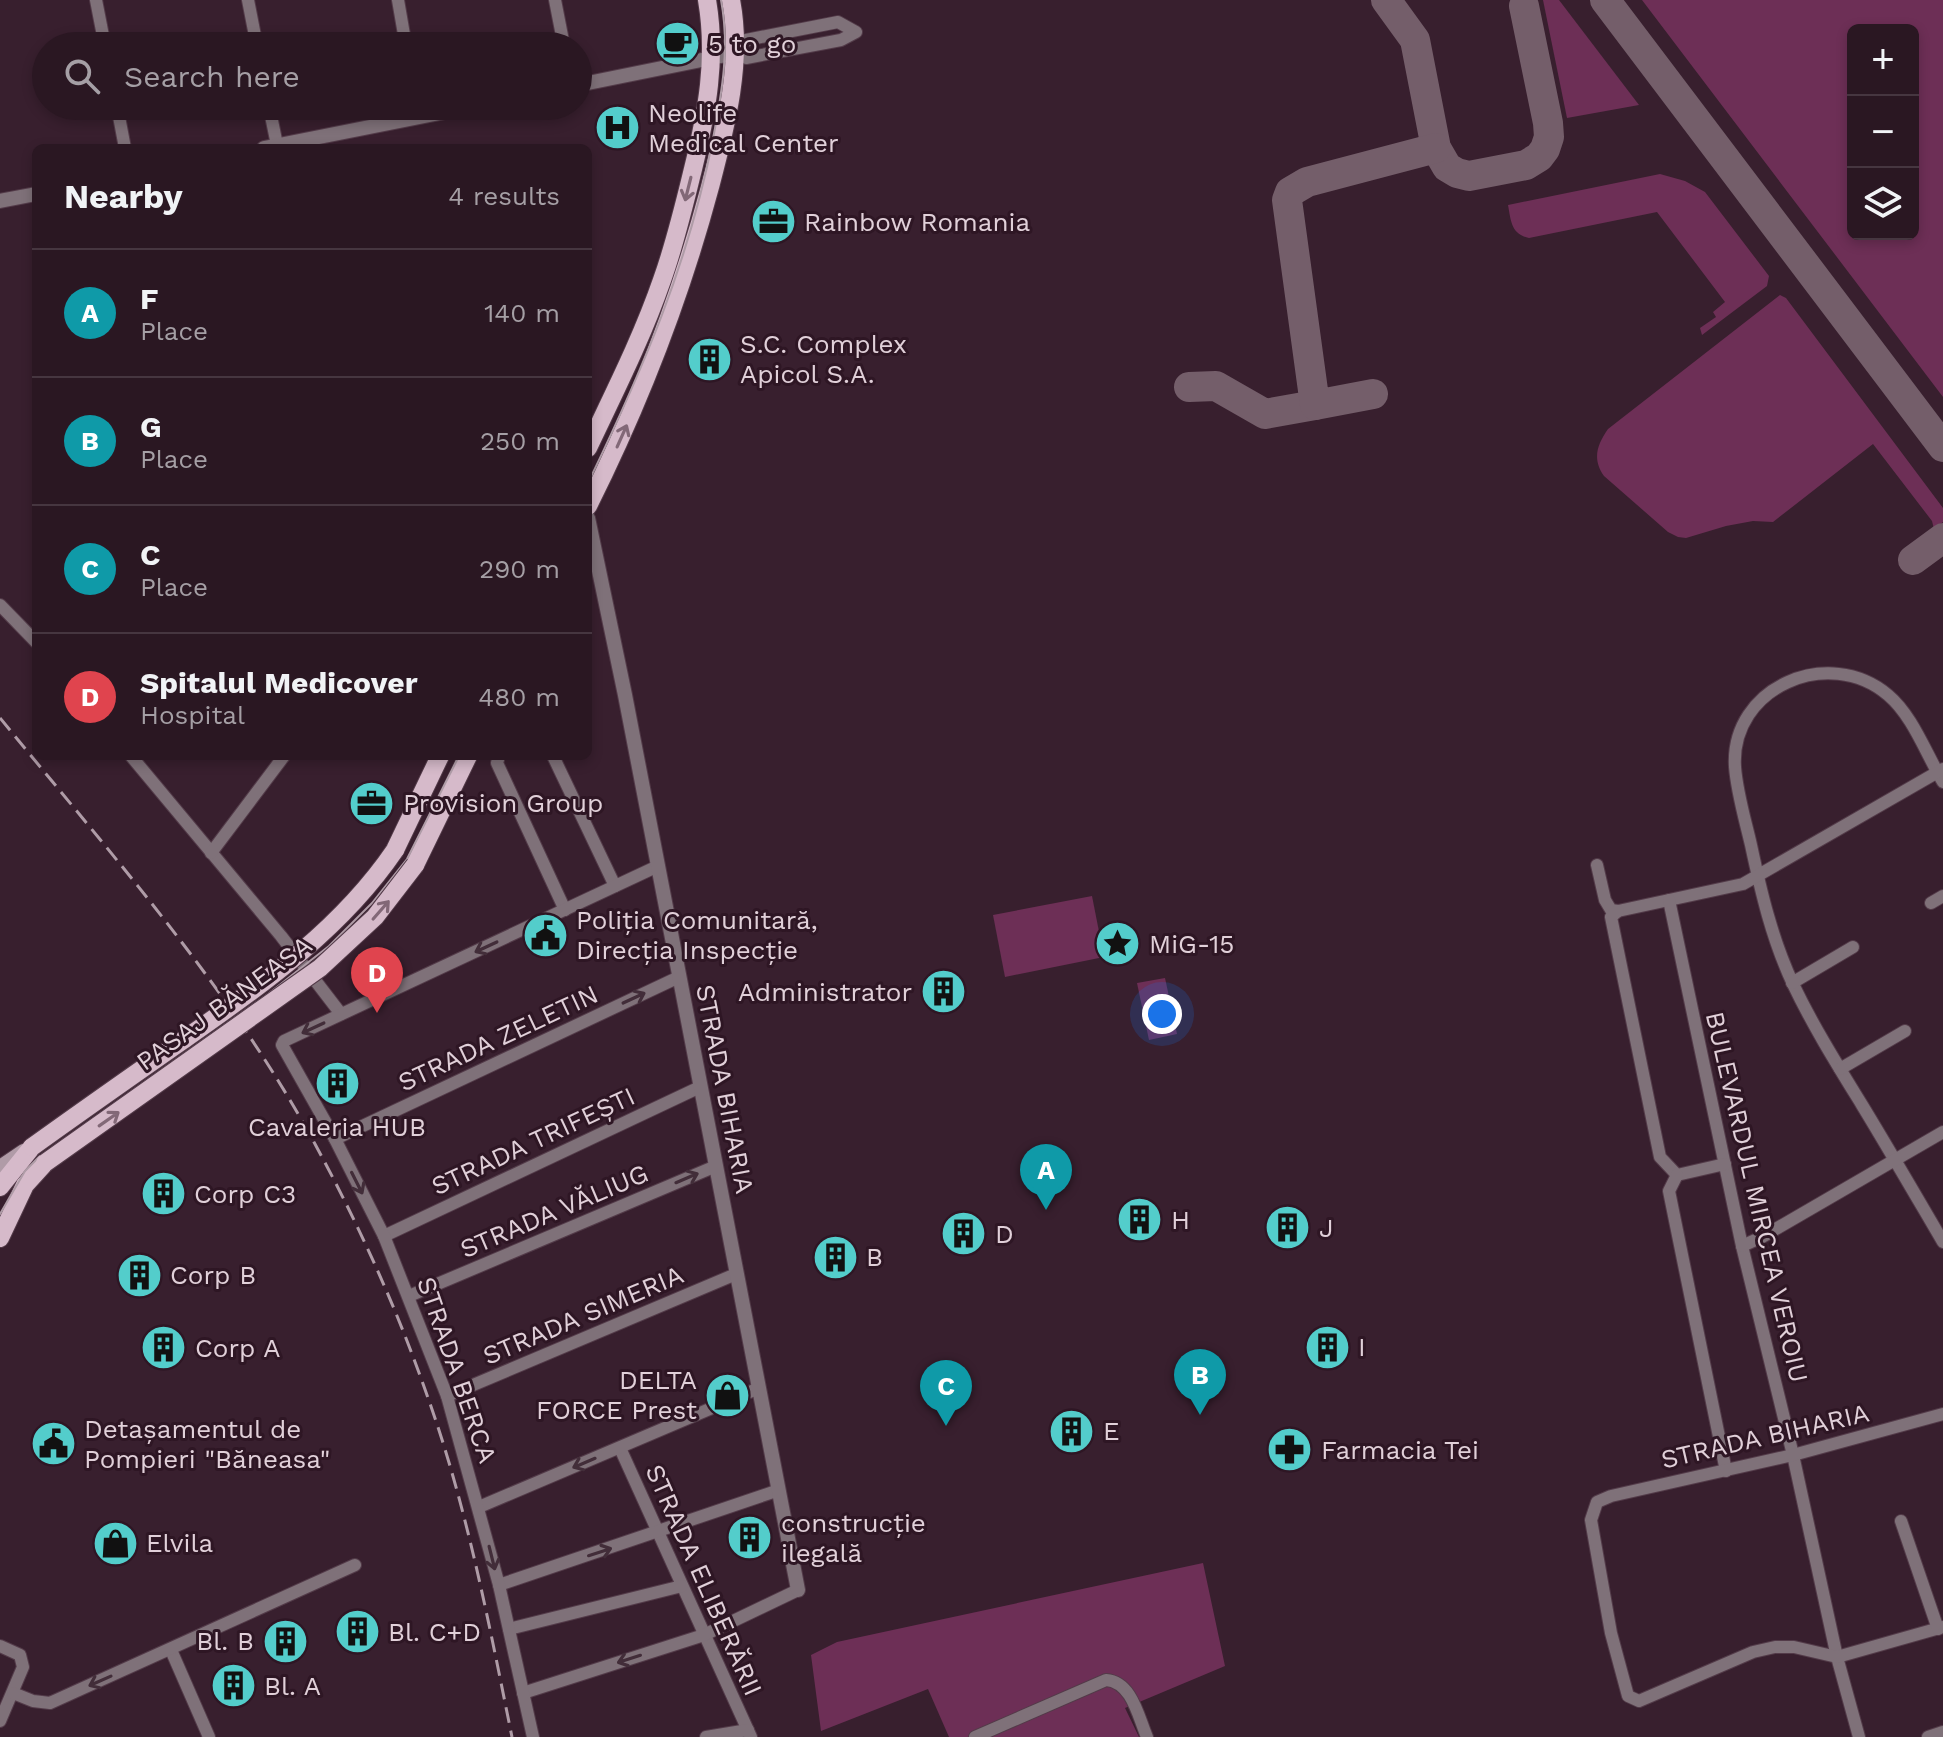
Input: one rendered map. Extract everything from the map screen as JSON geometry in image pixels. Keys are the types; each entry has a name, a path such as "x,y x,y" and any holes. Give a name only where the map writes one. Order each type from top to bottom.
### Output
{"main road":[{"path":"592,439 665,273 699,146 713,58 707,0"},
{"path":"592,497 644,386 680,292 717,160 736,53 731,0"},
{"name":"PASAJ BĂNEASA","path":"0,1187 32,1147 305,950 359,898 395,850 438,760"},
{"name":"PASAJ BĂNEASA","path":"0,1236 25,1185 45,1163 279,998 334,956 375,917 415,865 466,760"},
{"path":"0,1168 32,1147"}],"street":[{"path":"96,0 102,32"},
{"path":"248,0 254,32"},
{"path":"398,0 404,32"},
{"path":"555,0 561,32"},
{"path":"592,82 736,53 746,58 841,40 856,32 838,22 746,40 736,53"},
{"path":"120,120 124,144"},
{"path":"270,120 271,144"},
{"path":"284,144 384,120"},
{"path":"0,201 32,195"},
{"name":"STRADA BIHARIA","path":"592,537 798,1590"},
{"name":"STRADA BIHARIA","path":"592,578 605,597"},
{"path":"0,605 32,638"},
{"path":"1597,865 1607,906 1618,911 1743,884 1758,875 1941,774 1899,707 1888,695 1865,680 1826,672 1780,685 1754,708 1746,721 1738,741 1735,765 1758,875 1772,929 1792,983 1943,1242"},
{"path":"134,760 341,1014 658,866"},
{"path":"211,853 281,760"},
{"path":"498,760 565,910"},
{"path":"555,760 615,886"},
{"path":"1931,903 1943,896"},
{"name":"BULEVARDUL MIRCEA VEROIU","path":"1669,900 1742,1246 1793,1455 1837,1657 1859,1737"},
{"path":"1618,911 1611,917 1660,1157 1677,1175"},
{"path":"1792,983 1853,947"},
{"name":"STRADA ZELETIN","path":"335,1139 679,977"},
{"name":"STRADA BERCA","path":"341,1014 284,1041 283,1050 335,1139 384,1236 447,1396 499,1585 533,1737"},
{"path":"1840,1069 1905,1031"},
{"name":"STRADA TRIFEȘTI","path":"384,1236 700,1087"},
{"path":"1742,1246 1943,1132"},
{"path":"1677,1175 1725,1164"},
{"name":"STRADA VĂLIUG","path":"409,1296 716,1166"},
{"path":"1677,1175 1669,1191 1726,1471"},
{"name":"STRADA SIMERIA","path":"447,1396 736,1274"},
{"path":"479,1507 759,1388"},
{"name":"STRADA BIHARIA","path":"1837,1657 1794,1647 1775,1647 1753,1652 1639,1701 1628,1696 1611,1633 1591,1520 1597,1502 1611,1496 1793,1455 1943,1414"},
{"name":"STRADA ELIBERĂRII","path":"620,1448 749,1733"},
{"path":"499,1585 779,1490"},
{"path":"1837,1657 1940,1628 1901,1521"},
{"path":"13,1693 33,1701 50,1703 355,1565"},
{"path":"509,1629 682,1586"},
{"path":"523,1693 704,1635 798,1590"},
{"path":"0,1646 20,1655 23,1667 0,1721"},
{"path":"171,1650 209,1737"},
{"path":"975,1737 1106,1680 1116,1681 1125,1687 1147,1737"},
{"path":"1928,1737 1943,1732"},
{"path":"706,1737 749,1733"}],"shaded area":[{"path":"1543,0 1559,0 1639,105 1567,118"},
{"path":"1642,0 1943,0 1943,397"},
{"path":"1660,174 1685,181 1705,192 1769,276 1767,286 1702,335 1700,328 1716,317 1713,312 1725,302 1657,212 1529,238 1515,230 1511,221 1508,205"},
{"path":"1780,295 1786,298 1943,508 1943,522 1934,529 1932,521 1873,444 1773,522 1753,521 1686,538 1668,532 1600,470 1597,452 1608,429"},
{"path":"1092,896 1104,957 1005,977 993,915"},
{"path":"1165,978 1177,1034 1149,1040 1137,983"},
{"path":"1203,1563 1225,1666 1125,1708 1139,1737 949,1737 928,1689 821,1731 811,1655 837,1642"}],"taxiway":[{"path":"1386,0 1415,40 1436,148 1447,167 1469,176 1526,165 1539,157 1549,137 1524,6"},
{"path":"1605,0 1943,447"},
{"path":"1373,394 1315,405 1287,200 1290,192 1307,182 1436,148"},
{"path":"1189,387 1216,386 1265,414 1315,405"},
{"path":"1913,560 1943,538"}],"tram line":[{"path":"592,474 662,316 691,230 722,87 725,35 721,0"},
{"path":"0,1214 25,1171 40,1156 268,994 329,946 372,903 407,859 457,760"}],"railway":[{"path":"0,718 32,757"},
{"path":"34,760 168,924 246,1031 315,1144 347,1206 404,1333 442,1439 476,1566 512,1737"}],"place":[{"name":"5 to go","path":"677,44"},
{"name":"Neolife Medical Center","path":"617,128"},
{"name":"Rainbow Romania","path":"773,222"},
{"name":"S.C. Complex Apicol S.A.","path":"709,359"},
{"name":"Provision Group","path":"372,803"},
{"name":"Poliția Comunitară, Direcția Inspecție","path":"545,935"},
{"name":"MiG-15","path":"1118,944"},
{"name":"Administrator","path":"943,992"},
{"name":"Spitalul Medicover","path":"377,1013"},
{"name":"Cavaleria HUB","path":"337,1084"},
{"name":"Corp C3","path":"163,1194"},
{"name":"F","path":"1046,1210"},
{"name":"H","path":"1140,1220"},
{"name":"J","path":"1288,1228"},
{"name":"D","path":"964,1234"},
{"name":"B","path":"835,1257"},
{"name":"Corp B","path":"139,1275"},
{"name":"I","path":"1327,1347"},
{"name":"Corp A","path":"164,1348"},
{"name":"DELTA FORCE Prest","path":"728,1395"},
{"name":"G","path":"1200,1415"},
{"name":"C","path":"946,1426"},
{"name":"E","path":"1072,1431"},
{"name":"Detașamentul de Pompieri \"Băneasa\"","path":"53,1444"},
{"name":"Farmacia Tei","path":"1290,1450"},
{"name":"construcție ilegală","path":"750,1538"},
{"name":"Elvila","path":"115,1543"},
{"name":"Bl. C+D","path":"357,1632"},
{"name":"Bl. B","path":"285,1641"},
{"name":"Bl. A","path":"233,1686"}]}
